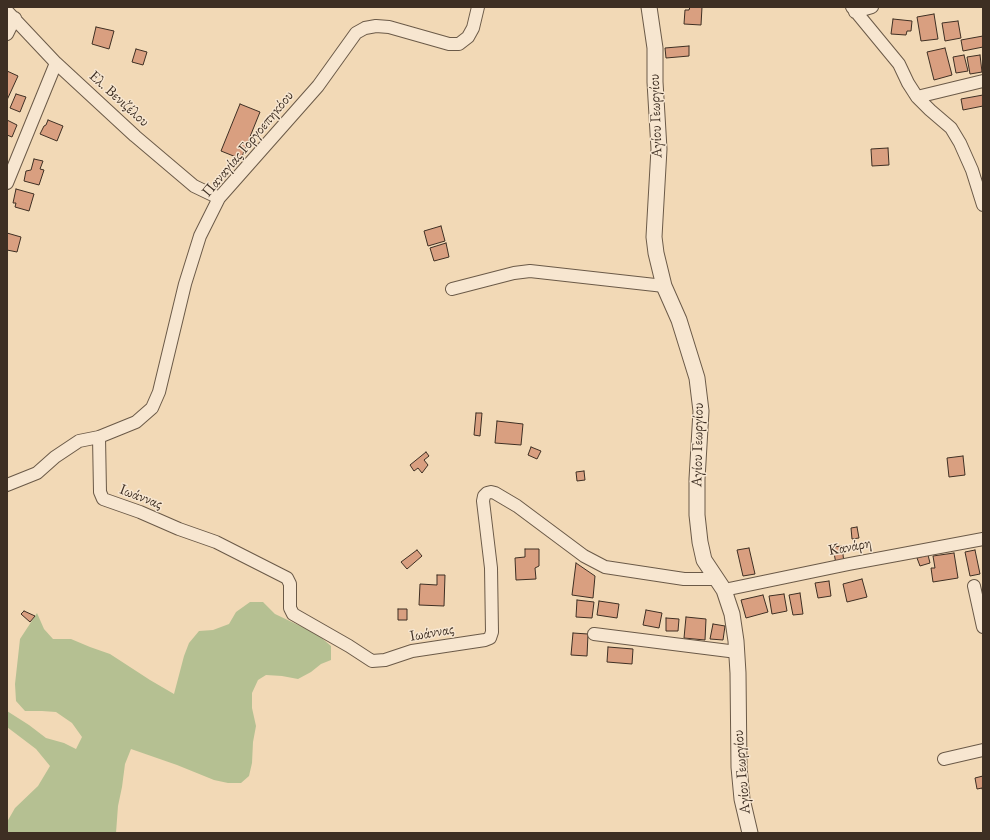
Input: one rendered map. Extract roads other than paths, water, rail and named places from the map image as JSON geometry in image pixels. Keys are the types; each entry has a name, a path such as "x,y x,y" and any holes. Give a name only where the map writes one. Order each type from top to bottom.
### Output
{"street":[{"name":"Παναγίας Γοργοεπηκόου","path":"7,485 37,473 55,458 79,442 99,437 136,422 152,408 159,392 185,284 200,236 219,198 318,86 356,33 365,28 376,26 389,27 449,44 458,44 468,37 473,28 478,7"},
{"name":"Αγίου Γεωργίου","path":"649,7 655,48 655,90 659,149 654,237 656,253 664,286 679,320 697,378 701,411 697,472 697,515 700,542 704,560 720,585 732,614 738,673 739,767 742,799 750,833"},
{"path":"854,9 872,7"},
{"path":"854,9 899,64 908,83 917,96 930,110 951,128 978,168 983,204"},
{"name":"Ελ. Βενιζέλου","path":"11,14 56,63 136,136 194,186 219,198"},
{"path":"7,34 11,14"},
{"path":"7,183 56,63"},
{"path":"917,96 983,81"},
{"path":"452,289 514,273 530,271 664,286"},
{"name":"Ιωάννας","path":"99,437 100,492 103,499 216,542 287,578 290,584 290,608 293,614 372,661 385,660 412,651 490,638 492,632 491,568 483,501 484,496 491,492 517,506 584,556 605,567 684,578 720,585"},
{"name":"Κανάρη","path":"720,585 849,564 983,539"},
{"path":"974,586 983,627"},
{"path":"594,634 737,652"},
{"path":"944,759 983,750"}]}
